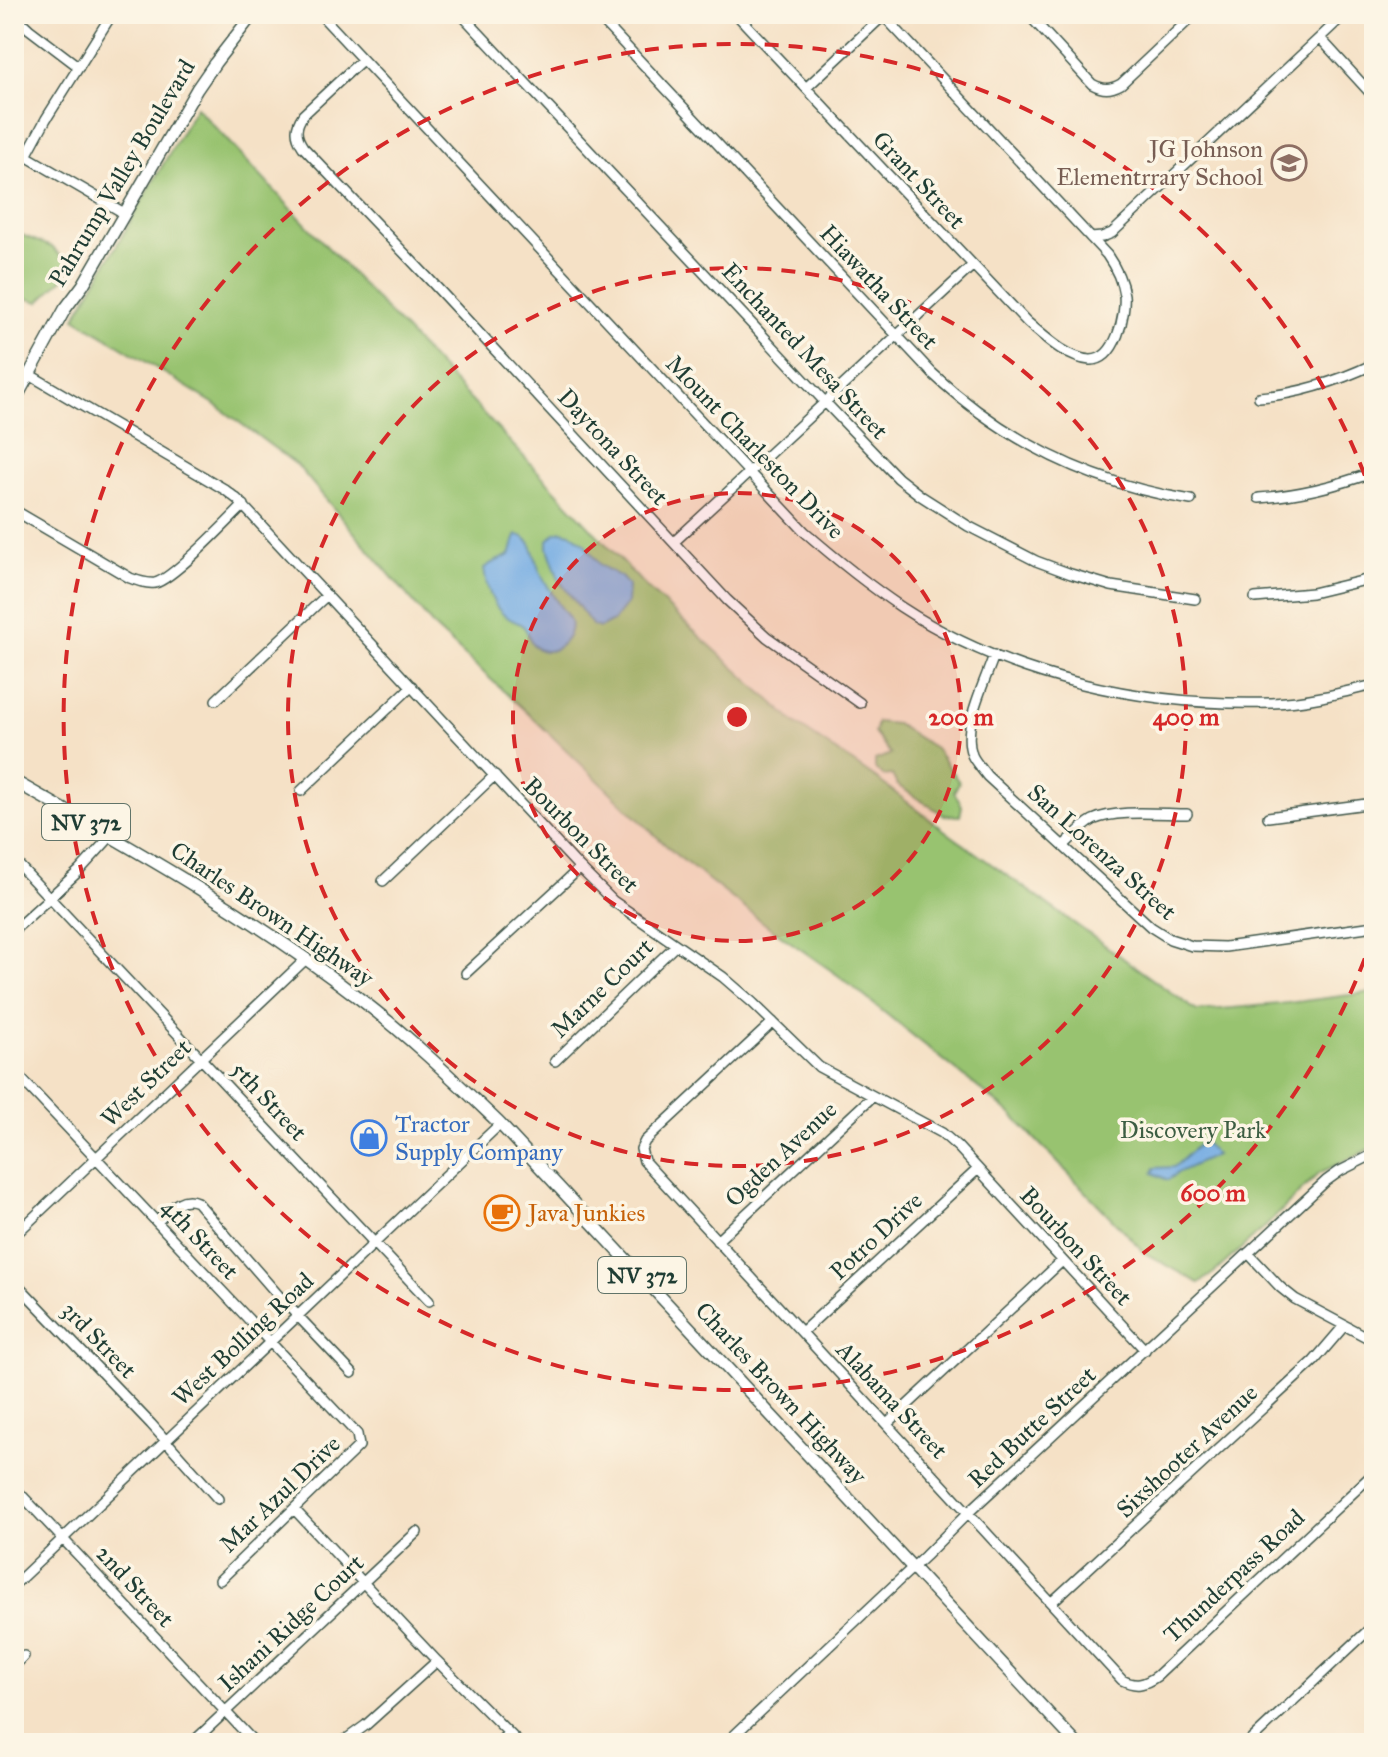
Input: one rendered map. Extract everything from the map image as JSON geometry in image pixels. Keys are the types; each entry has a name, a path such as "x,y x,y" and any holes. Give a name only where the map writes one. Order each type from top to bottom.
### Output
{"main road":[{"name":"Pahrump Valley Boulevard","path":"14,402 65,309 83,285 197,89 253,14"},
{"name":"Charles Brown Highway","path":"14,781 199,889 306,959 422,1051 500,1124 1076,1743"}],"street":[{"path":"26,156 112,14"},
{"name":"Mount Charleston Drive","path":"320,14 805,532 856,575 903,608 950,635 994,655 1076,683 1143,696 1275,703 1374,685"},
{"name":"Enchanted Mesa Street","path":"461,14 898,478 968,526 1036,561 1111,586 1195,599"},
{"name":"Hiawatha Street","path":"596,14 896,335 957,396 1031,447 1090,474 1191,500"},
{"name":"Grant Street","path":"736,14 1027,322 1050,342 1085,359 1097,359 1112,347 1124,313 1122,284 1116,268 1091,238"},
{"path":"1034,16 1092,84 1109,90 1121,84 1195,14"},
{"path":"806,88 883,15 1091,238 1102,237 1112,233 1345,14"},
{"path":"14,15 79,67"},
{"path":"1320,38 1374,97"},
{"name":"Daytona Street","path":"362,60 303,115 296,131 303,147 727,600 792,655 860,703"},
{"path":"14,149 124,213"},
{"path":"674,542 972,266"},
{"path":"1259,397 1307,391 1374,364"},
{"name":"Bourbon Street","path":"30,375 224,489 244,505 613,901 723,977 819,1067 942,1133 1145,1350"},
{"path":"1259,498 1314,491 1374,472"},
{"path":"14,510 130,578 152,583 168,577 244,505"},
{"path":"1255,598 1312,593 1374,578"},
{"path":"216,700 327,595"},
{"name":"San Lorenza Street","path":"994,655 973,713 969,735 972,754 987,776 1151,927 1170,939 1192,946 1225,947 1374,926"},
{"path":"301,791 412,686"},
{"path":"383,881 495,775"},
{"path":"1268,817 1374,803"},
{"path":"1064,845 1097,818 1114,814 1187,814"},
{"path":"14,930 79,871 111,836"},
{"name":"5th Street","path":"14,860 429,1301"},
{"path":"466,973 580,868"},
{"name":"Marne Court","path":"555,1061 676,945"},
{"name":"West Street","path":"14,1236 306,959"},
{"name":"Alabama Street","path":"773,1022 645,1141 641,1152 644,1161 1116,1673"},
{"name":"4th Street","path":"14,1071 357,1434"},
{"name":"Ogden Avenue","path":"717,1241 873,1096"},
{"name":"West Bolling Road","path":"14,1585 500,1124"},
{"name":"Red Butte Street","path":"726,1743 969,1512 1326,1181 1374,1154"},
{"name":"Potro Drive","path":"802,1332 978,1169"},
{"path":"157,1222 177,1203 185,1199 197,1202 352,1373"},
{"path":"1248,1253 1295,1299 1374,1341"},
{"path":"887,1424 1062,1261"},
{"name":"3rd Street","path":"14,1281 218,1499"},
{"name":"Sixshooter Avenue","path":"1052,1602 1314,1361 1344,1326"},
{"name":"Mar Azul Drive","path":"220,1580 359,1446 357,1434"},
{"name":"Thunderpass Road","path":"1116,1673 1122,1680 1137,1685 1157,1676 1374,1473"},
{"name":"2nd Street","path":"14,1487 255,1743"},
{"path":"294,1509 519,1743"},
{"name":"Ishani Ridge Court","path":"192,1743 417,1532"},
{"path":"1248,1743 1374,1625"},
{"path":"14,1666 24,1656"},
{"path":"341,1743 366,1725 437,1661"},
{"path":"498,1743 509,1733"}],"green space":[{"name":"Discovery Park","path":"196,107 647,588 795,723 1197,1011 1374,992 1374,1147 1319,1173 1265,1227 1199,1283 1145,1253 1012,1115 839,976 769,927 675,854 435,628 297,465 216,405 75,318"},
{"path":"14,232 52,247 69,264 65,277 39,302 14,295"},
{"path":"877,722 896,724 935,748 959,782 954,792 962,806 960,816 944,815 897,785 892,775 884,776 875,769 875,760 891,754 874,733"}],"water":[{"path":"562,531 571,533 584,543 600,565 621,577 628,585 627,603 613,621 600,628 593,626 559,580 548,540"},
{"path":"517,535 531,545 541,574 569,619 571,628 565,641 548,651 535,647 523,626 497,608 488,589 484,568 510,555"},
{"path":"1203,1141 1216,1155 1168,1180 1153,1173 1155,1168 1174,1167"}],"place":[{"name":"JG Johnson Elementrrary School","path":"1289,163"},
{"name":"Tractor Supply Company","path":"369,1138"},
{"name":"Java Junkies","path":"502,1213"}]}
